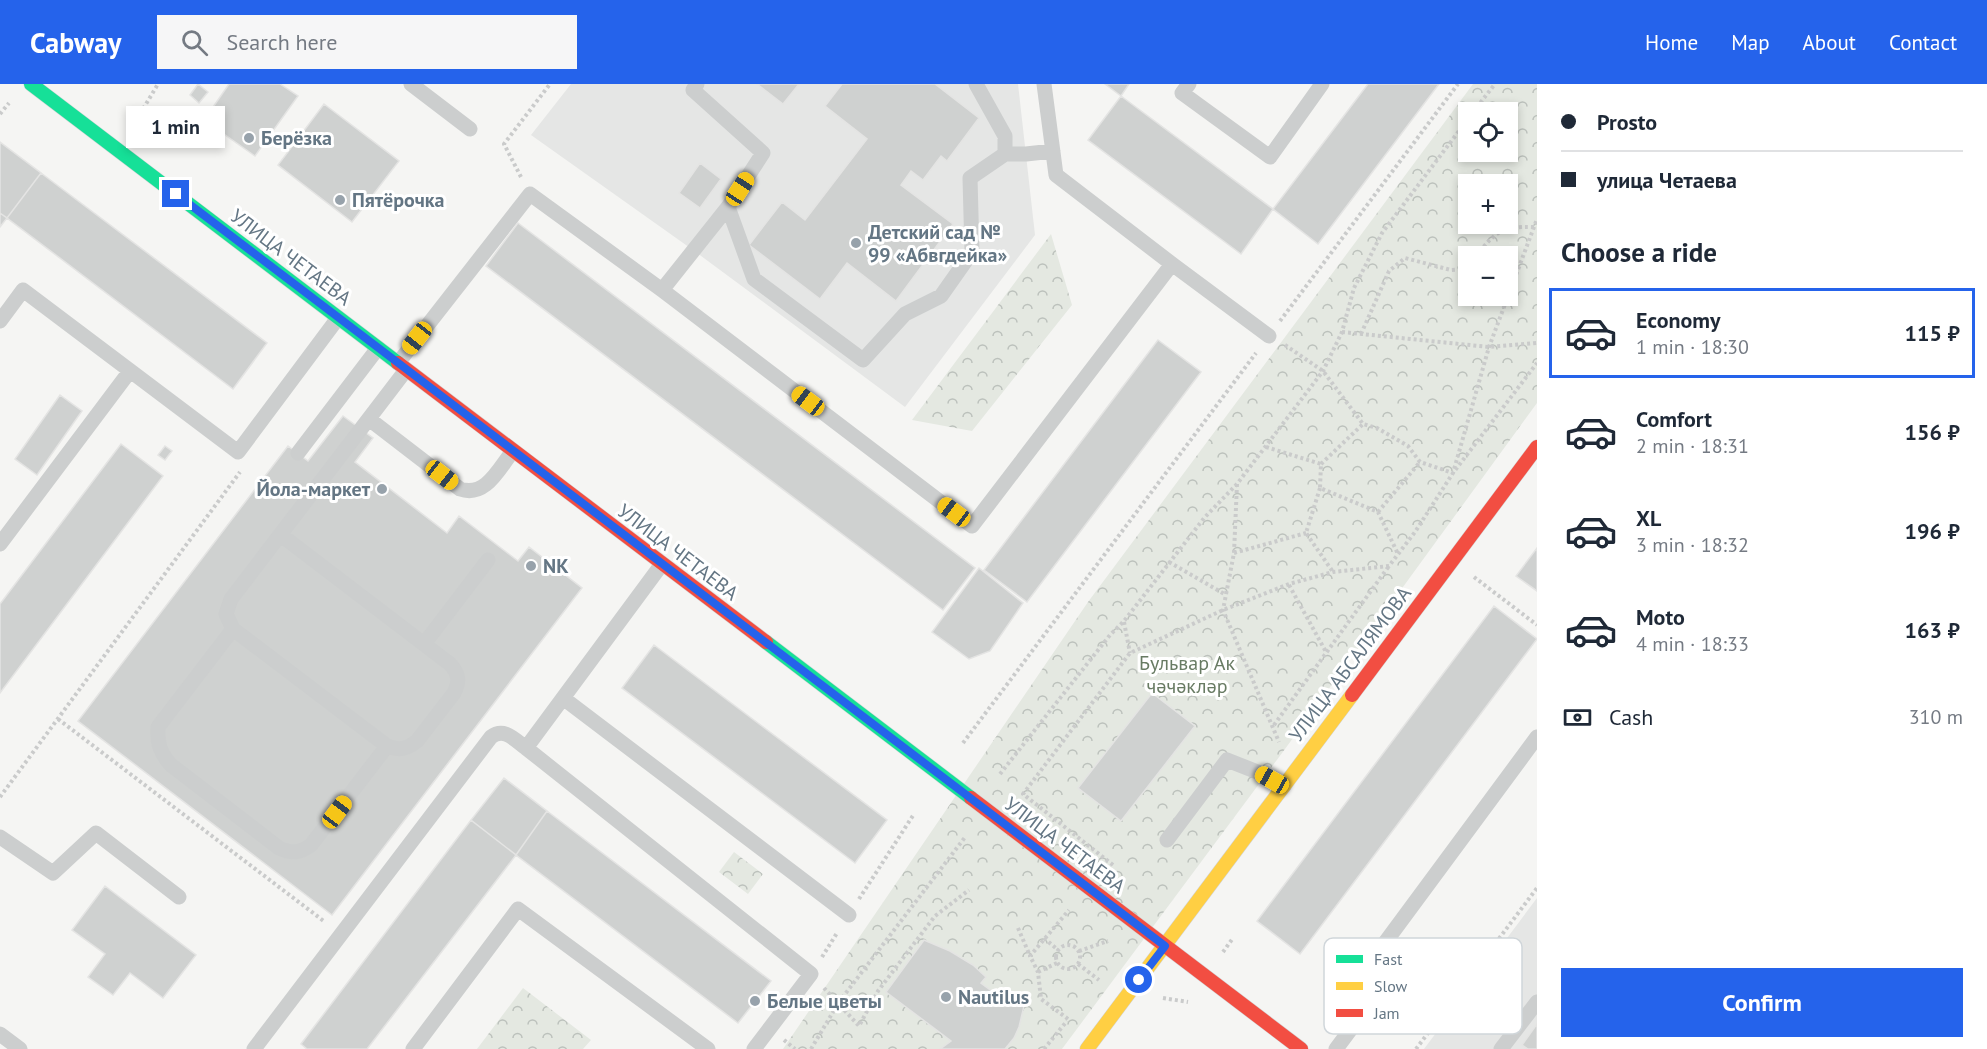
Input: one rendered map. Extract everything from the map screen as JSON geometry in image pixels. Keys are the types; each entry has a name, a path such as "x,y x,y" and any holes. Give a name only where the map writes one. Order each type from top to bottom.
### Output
{"street":[{"name":"УЛИЦА ЧЕТАЕВА","path":"31,84 1301,1049"},
{"name":"УЛИЦА АБСАЛЯМОВА","path":"1087,1049 1537,447"}],"lane":[{"path":"411,84 470,129"},
{"path":"662,290 728,207 763,153 693,90 697,84"},
{"path":"976,84 1005,136 1005,154"},
{"path":"1044,84 1056,176 1269,336"},
{"path":"1189,84 1182,93 1270,156 1322,84"},
{"path":"728,207 754,279 863,360 905,314 941,296 972,252 970,178 1005,154 1053,151"},
{"path":"280,535 456,671 458,684 454,693 417,741 403,749 387,746 233,629 226,614 231,599 280,535 369,419 402,367 530,194 662,290 972,526 1172,264"},
{"path":"0,321 23,290 237,452 338,318"},
{"path":"298,453 378,348"},
{"path":"0,544 130,371"},
{"path":"369,419 460,489 468,492 480,490 486,486 513,451"},
{"path":"424,644 488,560"},
{"path":"526,748 662,564"},
{"path":"233,629 158,727 157,738 164,757 171,765 270,842 287,852 296,853 312,845 387,746"},
{"path":"563,698 849,915"},
{"path":"254,1049 490,737 497,732 503,732 526,748 811,974 754,1049"},
{"path":"1387,938 1537,737"},
{"path":"1167,840 1227,760 1260,773 1284,786"},
{"path":"0,837 53,873 96,833 179,897"},
{"path":"413,1049 518,909 708,1049"},
{"path":"1522,1022 1537,1002"},
{"path":"0,1034 20,1049"},
{"path":"1336,1049 1347,1034"},
{"path":"1501,1049 1512,1034"}],"path":[{"path":"137,119 158,84"},
{"path":"963,742 1458,84"},
{"path":"1481,102 1495,84"},
{"path":"530,194 504,144 548,85"},
{"path":"1000,774 1205,517 1237,484 1323,371 1342,332 1354,288 1382,233 1458,132"},
{"path":"1453,473 1489,347 1537,219"},
{"path":"1484,246 1489,240 1511,226 1534,227"},
{"path":"1361,334 1389,271 1406,258 1451,270 1458,270"},
{"path":"1342,332 1489,347 1537,343"},
{"path":"1269,336 1323,371 1364,424 1377,428 1408,446 1419,462 1453,473"},
{"path":"1237,484 1234,553 1223,610 1273,726 1415,532 1453,473 1537,363"},
{"path":"1306,533 1320,488 1321,464 1364,424"},
{"path":"1266,447 1321,464"},
{"path":"1378,512 1419,462"},
{"path":"0,796 246,464"},
{"path":"1320,488 1378,512 1398,554"},
{"path":"1234,553 1306,533"},
{"path":"1306,533 1333,572"},
{"path":"1452,561 1537,625"},
{"path":"1169,562 1226,595"},
{"path":"1115,867 1023,794 1131,653 1223,610 1289,585 1333,572 1389,566"},
{"path":"1289,585 1326,652"},
{"path":"1124,621 1131,653"},
{"path":"58,719 341,934"},
{"path":"914,814 811,974 859,1026 879,992 935,916 969,890"},
{"path":"811,1049 839,1002 966,836"},
{"path":"1499,938 1537,888"},
{"path":"1030,956 1073,905"},
{"path":"1018,928 1038,972 1041,999 1068,1019"},
{"path":"1044,938 1058,950"},
{"path":"1079,951 1114,939"},
{"path":"1069,945 1079,951 1080,960 1074,968 1067,969 1057,963 1058,950 1063,946 1069,945"},
{"path":"1038,972 1057,963"},
{"path":"1078,964 1099,980"},
{"path":"1416,1049 1427,1034"}],"shaded area":[{"name":"Детский сад № 99 «Абвгдейка»","path":"571,84 1018,84 1035,235 905,407 693,250 531,135"},
{"path":"1537,898 1537,1049 1424,1049 1435,1034 1522,1034 1522,938 1507,938"}],"green space":[{"name":"Бульвар Ак чәчәкләр","path":"1473,84 1537,84 1537,403 1285,749 1062,1049 783,1049 1088,602 1458,104 1458,162 1518,162 1518,102 1460,102"},
{"path":"1051,234 1072,305 972,431 912,420"},
{"path":"734,852 763,874 748,894 719,872"},
{"path":"523,988 591,1040 583,1049 477,1049"}],"building":[{"path":"198,84 208,92 199,103 190,95"},
{"name":"Берёзка","path":"229,84 280,84 298,96 255,156 204,120"},
{"path":"757,84 799,84 783,104"},
{"path":"842,84 935,84 979,118 947,161 941,156 923,180 911,171 901,185 953,224 896,301 847,263 820,299 749,245 782,202 805,220 867,139 825,106"},
{"path":"1105,84 1129,84 1121,96"},
{"path":"1368,84 1439,84 1318,244 1273,209"},
{"path":"1121,96 1273,209 1241,254 1088,140"},
{"path":"324,104 399,161 352,222 278,165"},
{"path":"0,142 41,173 7,218 0,213"},
{"path":"700,163 721,179 700,208 679,193"},
{"path":"41,173 267,343 233,389 7,218"},
{"path":"0,213 7,218 0,227"},
{"path":"518,223 975,568 943,610 486,266"},
{"path":"1158,340 1201,372 1027,602 984,570"},
{"path":"60,395 82,411 37,475 15,459"},
{"path":"343,416 373,438 355,462 447,533 459,516 518,561 529,547 582,588 332,915 78,721 288,446 308,461"},
{"path":"121,444 163,476 0,693 0,604"},
{"path":"165,446 172,451 165,460 158,455"},
{"path":"1537,548 1537,591 1516,576"},
{"path":"979,568 1023,603 990,651 969,659 932,632"},
{"path":"1494,606 1537,639 1300,954 1257,921"},
{"path":"654,645 887,820 855,863 622,688"},
{"path":"1152,693 1195,726 1121,821 1078,788"},
{"path":"504,778 547,811 516,855 471,820"},
{"path":"547,811 771,981 738,1023 516,855"},
{"path":"471,820 516,855 367,1049 307,1049 301,1044"},
{"path":"105,886 196,955 163,998 130,973 113,995 88,977 105,954 72,930"},
{"name":"Nautilus","path":"924,940 950,951 973,965 986,977 981,983 1004,1000 1014,993 1024,1006 1019,1027 1005,1049 940,1049 951,1041 886,992"},
{"path":"1537,1024 1537,1049 1528,1049 1522,1045"}],"traffic: fast":[{"path":"31,84 398,363"},
{"path":"766,642 971,798"}],"traffic: slow":[{"path":"1087,1049 1352,695"}],"traffic: jam":[{"path":"398,363 766,642"},
{"path":"1352,695 1537,447"},
{"path":"971,798 1301,1049"}],"place":[{"name":"Берёзка","path":"249,138"},
{"name":"Пятёрочка","path":"340,200"},
{"name":"Детский сад № 99 «Абвгдейка»","path":"856,243"},
{"name":"Йола-маркет","path":"382,489"},
{"name":"NK","path":"531,566"},
{"name":"Nautilus","path":"946,997"},
{"name":"Белые цветы","path":"755,1001"}],"route":[{"path":"176,194 1165,946 1139,980"}]}
